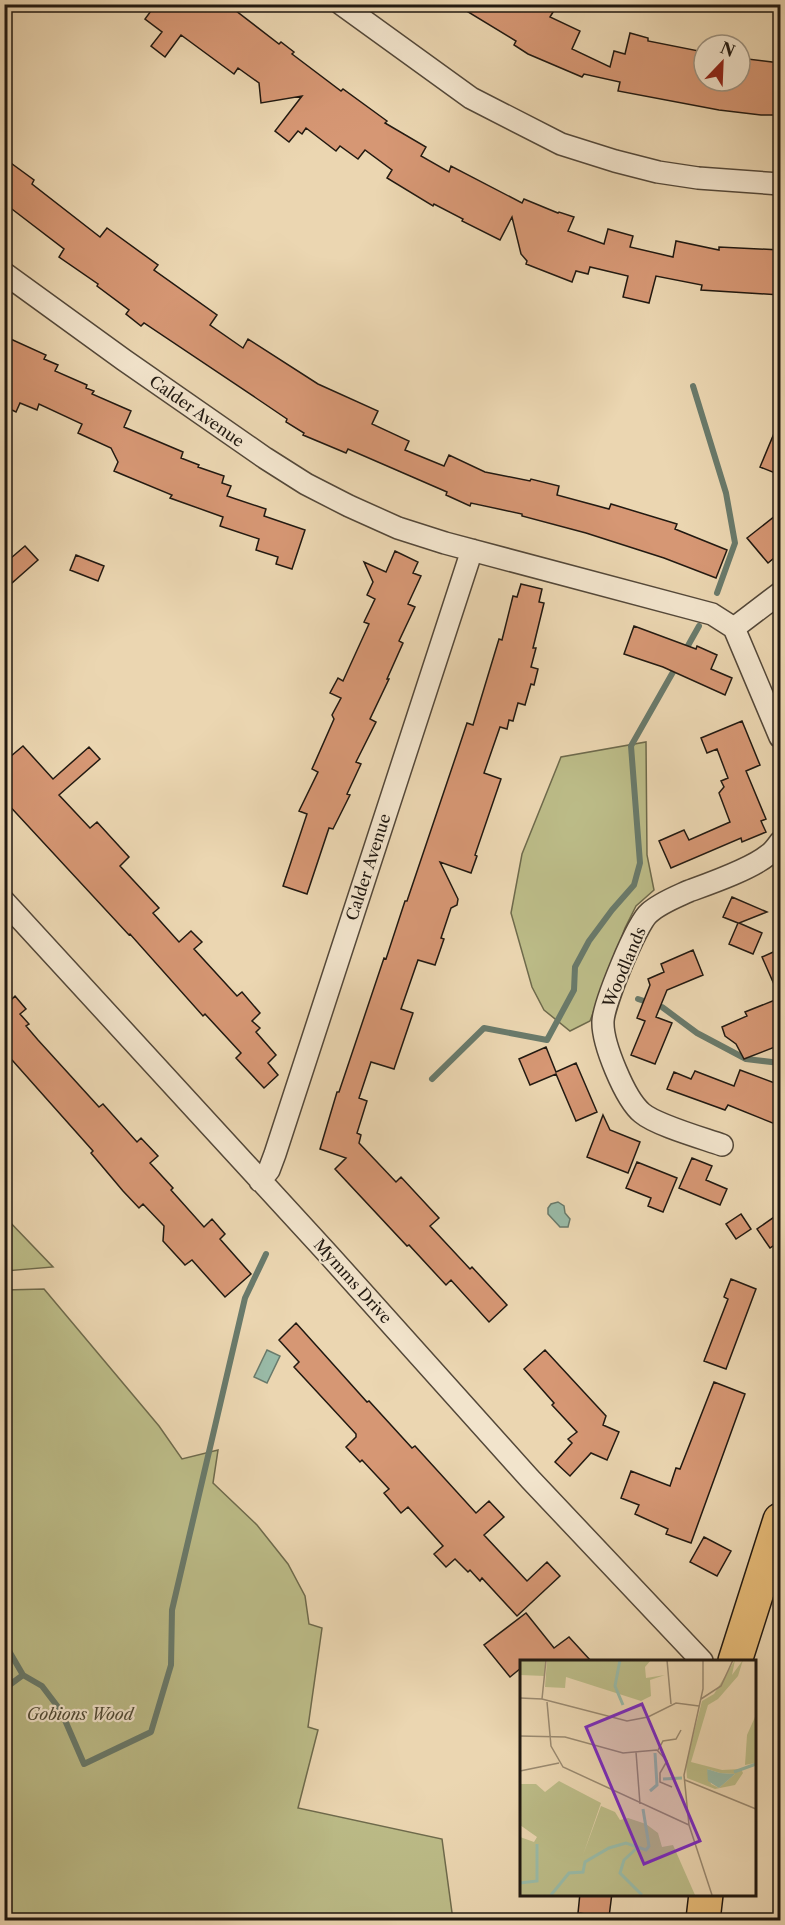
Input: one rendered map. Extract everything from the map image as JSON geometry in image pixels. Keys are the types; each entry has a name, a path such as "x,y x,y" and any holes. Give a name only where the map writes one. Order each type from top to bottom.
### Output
{"main road":[{"path":"735,1660 780,1520"},
{"path":"703,1920 706,1895"}],"street":[{"path":"340,4 471,98 561,144 658,172 698,178 780,184"},
{"name":"Calder Avenue","path":"4,273 142,373 306,484 398,528 472,550 683,605 712,614 734,628"},
{"name":"Calder Avenue","path":"260,1181 269,1170 275,1154 472,550"},
{"path":"780,593 734,628 780,738"},
{"name":"Woodlands","path":"722,1145 642,1113 628,1096 607,1047 604,1015 633,938 648,913 671,899 768,856 780,842"},
{"name":"Mymms Drive","path":"4,901 344,1271 535,1484 701,1660"}],"green space":[{"path":"646,742 647,855 654,890 636,906 625,928 590,1021 570,1031 544,1010 532,987 511,913 522,854 561,757"},
{"path":"5,1217 53,1267 5,1271"},
{"name":"Gobions Wood","path":"44,1289 159,1426 182,1459 218,1450 213,1483 257,1525 288,1564 305,1596 309,1624 322,1628 308,1727 318,1730 298,1808 442,1839 453,1920 5,1920 5,1290"}],"shaded area":[{"path":"558,1202 564,1206 565,1213 570,1219 568,1227 560,1227 548,1214 551,1204"},
{"path":"267,1350 280,1356 267,1383 254,1377"}],"building":[{"path":"156,4 227,4 279,44 281,42 294,52 292,54 341,91 343,89 387,121 385,123 426,147 421,156 449,172 451,166 522,203 524,199 574,217 568,231 604,244 608,229 633,236 630,247 673,257 676,241 719,250 719,247 780,250 780,295 701,290 702,285 656,276 649,303 623,297 628,276 590,267 588,274 576,271 572,282 526,264 527,261 521,254 512,217 500,240 434,204 433,206 387,178 392,170 365,150 358,159 340,146 336,151 306,128 302,134 298,131 289,142 275,131 302,96 261,103 259,83 238,68 234,74 181,35 165,57 151,46 162,32 145,19"},
{"path":"455,4 558,4 550,17 580,31 572,49 610,67 614,51 625,54 630,33 648,38 648,41 692,50 692,93 752,93 752,60 780,63 780,115 719,110 618,91 620,82 584,74 582,77 528,54 514,45 516,41"},
{"path":"4,158 34,180 32,184 100,237 107,228 158,265 154,270 217,315 210,325 243,348 248,339 318,384 378,411 372,424 409,441 405,450 444,466 449,455 485,472 559,486 557,495 609,509 611,504 677,524 675,529 727,550 716,578 664,558 586,533 522,516 522,514 471,503 470,506 446,495 447,492 348,449 346,453 303,435 304,433 286,422 287,419 256,398 144,323 141,326 126,314 129,310 97,286 98,284 59,257 64,249 4,203"},
{"path":"4,336 46,355 44,359 58,365 55,371 87,385 86,388 94,391 92,394 131,411 124,427 183,452 181,458 224,476 222,483 231,486 227,496 266,509 264,516 305,530 292,569 276,564 278,557 256,550 259,539 220,526 223,517 170,498 172,495 114,471 118,462 111,448 78,433 82,424 39,404 37,410 20,403 16,412 4,406"},
{"path":"780,419 780,475 760,467"},
{"path":"780,512 780,553 768,563 747,538"},
{"path":"25,546 38,560 4,590 4,564"},
{"path":"395,551 418,562 413,573 421,576 408,604 415,607 399,641 403,643 387,679 389,679 370,719 376,722 356,762 361,764 347,794 350,795 333,829 329,828 307,894 283,886 307,814 299,811 318,772 312,769 334,719 332,715 341,698 330,693 338,678 343,681 369,624 364,622 375,599 367,595 373,582 364,562 386,572"},
{"path":"76,555 104,566 98,581 70,570"},
{"path":"521,584 542,589 539,602 544,603 533,648 536,648 531,667 538,669 534,685 531,684 525,705 518,703 513,721 509,720 507,729 500,727 484,773 501,779 471,873 440,862 458,899 457,905 451,908 435,965 418,960 401,1009 413,1013 394,1069 371,1062 359,1098 367,1101 357,1133 361,1135 359,1143 396,1182 401,1177 439,1218 430,1226 507,1305 489,1322 451,1280 446,1285 335,1169 346,1158 320,1149 337,1092 339,1092 384,958 386,959 405,901 407,901 467,723 473,725 499,639 502,640 513,596 517,597"},
{"path":"634,626 696,649 697,646 717,655 711,669 732,678 725,695 663,667 624,654"},
{"path":"742,721 760,765 746,771 766,819 761,821 766,832 742,842 741,838 671,868 659,841 684,830 689,840 730,822 719,793 724,787 721,781 728,778 717,749 707,753 701,738"},
{"path":"23,746 53,779 89,747 100,759 59,795 90,828 97,822 129,857 120,866 159,908 153,913 179,942 191,931 202,942 194,949 237,996 242,992 260,1013 252,1021 260,1028 256,1032 276,1055 268,1063 278,1075 264,1088 236,1058 241,1053 205,1014 203,1016 130,934 4,800 4,762"},
{"path":"732,897 767,912 739,923 762,933 753,954 729,944 738,923 723,917"},
{"path":"780,949 780,998 762,957"},
{"path":"693,950 703,975 667,990 656,1017 672,1023 655,1064 631,1055 645,1021 637,1018 650,985 648,979 664,972 661,964"},
{"path":"15,996 26,1009 20,1014 29,1024 26,1026 38,1040 99,1107 103,1104 137,1142 141,1138 158,1156 150,1163 204,1227 212,1219 225,1234 220,1239 251,1274 225,1297 192,1260 185,1265 163,1241 164,1226 143,1204 139,1208 123,1191 91,1153 93,1151 4,1051 4,998 9,1002"},
{"path":"780,998 780,1045 744,1059 736,1044 725,1036 722,1027 747,1016 745,1012"},
{"path":"546,1047 556,1072 576,1063 597,1112 576,1121 556,1074 530,1085 519,1059"},
{"path":"740,1070 780,1085 780,1126 728,1105 725,1110 667,1089 674,1072 691,1079 695,1071 734,1086"},
{"path":"603,1115 610,1130 640,1142 628,1173 587,1157"},
{"path":"692,1158 712,1166 706,1180 727,1189 720,1205 679,1188"},
{"path":"637,1162 677,1178 663,1212 648,1206 651,1198 626,1188"},
{"path":"780,1213 780,1241 770,1248 757,1229"},
{"path":"741,1214 751,1229 736,1239 726,1224"},
{"path":"731,1279 756,1289 726,1369 704,1361 728,1299 724,1297"},
{"path":"296,1323 367,1402 369,1401 412,1448 415,1446 476,1513 489,1501 504,1517 484,1535 527,1581 547,1562 560,1576 517,1616 482,1578 480,1581 455,1559 446,1567 434,1554 443,1546 408,1507 401,1513 384,1493 389,1489 362,1460 360,1462 346,1447 356,1437 356,1434 294,1367 299,1362 279,1340"},
{"path":"545,1350 606,1416 603,1425 619,1432 607,1460 591,1453 570,1476 555,1462 572,1443 568,1439 577,1432 524,1369"},
{"path":"714,1382 745,1394 691,1543 666,1534 668,1529 635,1514 639,1505 621,1498 631,1471 670,1486 676,1468 680,1469"},
{"path":"704,1537 731,1551 717,1576 690,1562"},
{"path":"526,1613 554,1648 569,1637 590,1660 520,1660 520,1669 510,1677 484,1645"},
{"path":"580,1895 612,1895 609,1917 578,1913"}],"waterway":[{"path":"693,386 726,493 735,543 717,593"},
{"path":"685,651 699,626"},
{"path":"432,1079 484,1028 547,1040 574,990 575,967 589,941 634,885 640,863 631,746 677,665"},
{"path":"638,999 662,1007 697,1033 746,1059 780,1063"},
{"path":"4,1649 9,1651 23,1675 42,1686 61,1711 84,1764 151,1732 171,1665 172,1610 245,1298 266,1254"},
{"path":"4,1689 23,1675"}]}
